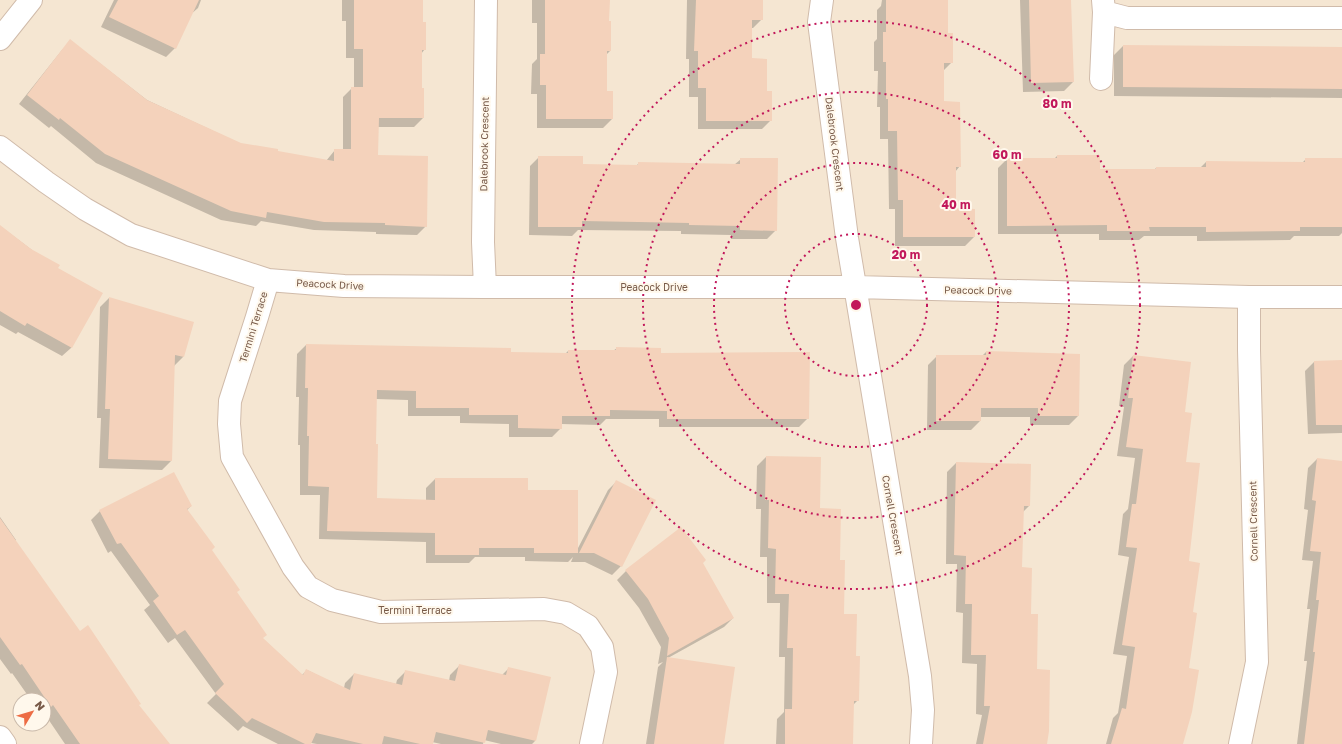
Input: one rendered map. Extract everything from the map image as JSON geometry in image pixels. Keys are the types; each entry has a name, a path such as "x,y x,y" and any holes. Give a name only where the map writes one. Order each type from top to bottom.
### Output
{"street":[{"path":"0,39 31,0"},
{"name":"Dalebrook Crescent","path":"485,287 483,242 486,0"},
{"name":"Dalebrook Crescent","path":"822,0 819,22 847,238 855,287"},
{"path":"1101,79 1103,6 1127,18 1342,18"},
{"name":"Peacock Drive","path":"0,147 85,210 131,235 268,280 344,286 855,287 1249,297 1342,297"},
{"name":"Termini Terrace","path":"268,280 230,401 229,424 232,457 293,567 308,587 332,600 381,612 544,609 566,613 588,626 602,647 606,672 591,744"},
{"name":"Cornell Crescent","path":"855,287 920,676 923,710 921,744"},
{"name":"Cornell Crescent","path":"1240,744 1257,662 1249,297"},
{"path":"0,737 5,744"}],"shaded area":[{"path":"0,0 1342,0 1342,744 0,744"}],"building":[{"path":"118,0 199,0 176,49 109,17"},
{"path":"354,0 423,0 423,22 426,22 426,50 422,50 424,118 379,118 378,155 428,156 427,227 385,225 385,223 324,222 267,212 266,218 231,211 105,154 60,118 59,120 27,95 70,39 147,100 241,143 334,161 334,149 351,149 351,87 363,87 363,49 354,49"},
{"path":"545,0 610,0 609,21 611,21 611,51 607,51 607,91 613,91 613,119 546,119 546,85 540,85 540,54 545,54"},
{"path":"696,0 763,0 763,20 752,20 752,58 767,59 767,91 772,91 772,121 706,121 706,88 698,88 698,51 694,51"},
{"path":"886,0 948,0 948,33 953,33 953,63 944,63 944,101 960,102 961,167 956,167 956,208 975,209 975,237 903,237 903,200 898,200 897,131 888,131 886,62 883,62 883,32 886,32"},
{"path":"1029,0 1071,0 1074,82 1031,83"},
{"path":"1123,45 1342,47 1342,89 1123,87"},
{"path":"1057,155 1100,155 1100,169 1206,167 1206,161 1305,162 1305,158 1342,158 1342,227 1300,227 1300,231 1206,232 1206,227 1149,227 1150,231 1107,231 1107,225 1007,226 1007,158 1057,158"},
{"path":"538,156 583,156 583,164 638,165 638,162 740,164 740,158 778,158 777,231 740,230 740,226 689,225 689,223 582,221 582,227 538,227"},
{"path":"0,225 31,249 60,265 58,268 103,293 72,348 27,323 25,326 0,311"},
{"path":"109,297 194,322 184,357 175,355 172,461 108,459 110,409 105,409"},
{"path":"306,344 511,348 511,352 568,353 568,350 616,350 616,347 661,348 661,353 810,352 809,419 667,419 667,411 610,410 610,416 562,416 562,429 518,428 518,415 469,415 469,408 416,408 416,391 377,390 377,498 435,500 435,478 528,478 528,490 578,490 578,553 534,553 534,548 479,548 479,555 435,555 435,533 327,531 329,487 308,486 309,436 307,436 308,388 305,388"},
{"path":"986,351 1080,354 1079,416 1038,416 1038,408 981,408 981,421 936,421 936,355 986,355"},
{"path":"1133,355 1191,362 1185,412 1192,413 1186,462 1200,463 1189,561 1200,563 1193,612 1197,613 1189,668 1199,670 1192,712 1183,744 1111,744 1122,708 1126,709 1135,647 1122,645 1137,548 1126,547 1132,504 1136,504 1143,449 1126,447 1133,398 1128,398"},
{"path":"1342,360 1342,425 1316,425 1314,361"},
{"path":"766,456 821,457 820,508 841,509 840,560 845,560 844,614 857,614 856,656 860,656 859,701 854,701 853,744 785,744 785,709 792,709 793,648 787,648 789,594 775,594 776,549 768,548 769,500 765,500"},
{"path":"1317,458 1342,461 1342,744 1304,744 1315,652 1313,652 1319,600 1316,600 1321,552 1310,551 1316,501 1312,500"},
{"path":"956,462 1031,464 1030,506 1024,506 1022,567 1032,568 1031,614 1038,614 1037,669 1050,670 1049,731 1047,744 983,744 990,706 984,706 986,655 971,655 972,604 965,604 966,556 954,555"},
{"path":"174,472 192,506 187,509 215,547 212,550 240,590 237,592 267,635 263,638 303,675 306,669 350,690 354,673 402,685 405,670 455,681 459,664 506,675 508,667 551,677 536,741 488,730 485,743 436,732 433,744 420,744 384,736 382,744 363,744 316,733 311,744 305,744 252,718 247,723 215,693 224,684 185,630 177,635 153,601 159,596 121,543 117,544 99,510"},
{"path":"616,480 656,500 622,567 594,553 579,553"},
{"path":"0,518 80,631 88,625 141,704 139,705 170,744 80,744 53,705 52,706 52,692 41,692 22,664 20,665 0,637"},
{"path":"681,527 706,560 703,563 734,618 667,656 669,638 648,599 625,570"},
{"path":"667,657 735,667 724,744 654,744"}]}
